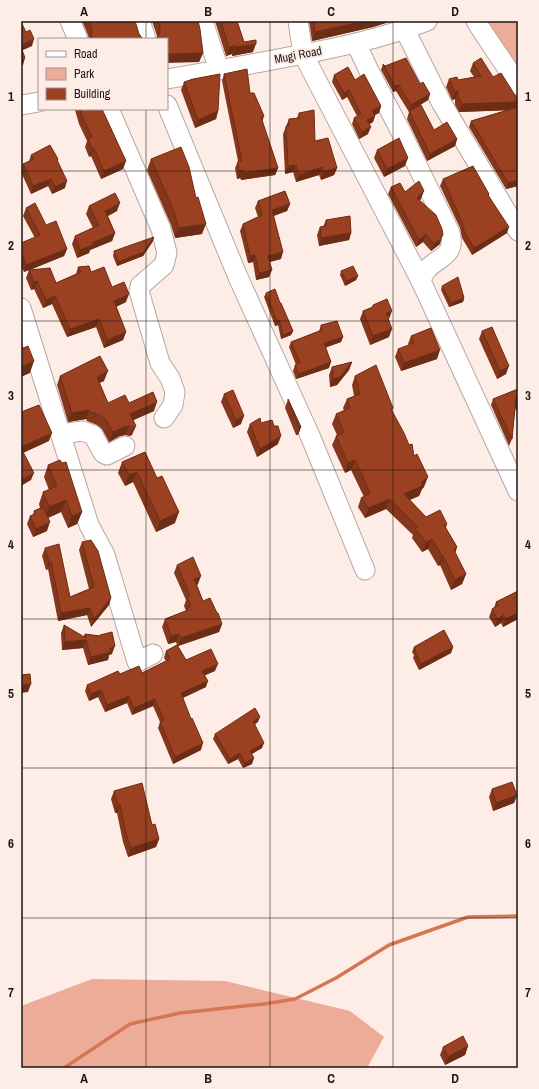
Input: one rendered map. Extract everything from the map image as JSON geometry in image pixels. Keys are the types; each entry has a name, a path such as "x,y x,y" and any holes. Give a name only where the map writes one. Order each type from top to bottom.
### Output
{"street":[{"path":"70,21 78,38"},
{"path":"140,21 146,38"},
{"path":"203,21 219,70"},
{"path":"298,21 303,54 421,281 518,490"},
{"name":"Mugi Road","path":"168,78 219,70 356,43 405,30 427,21"},
{"path":"476,21 518,85"},
{"path":"405,30 440,102 518,231"},
{"path":"356,43 368,71 406,142 450,233 452,247 449,252 428,267 423,273 421,281"},
{"path":"21,105 38,102"},
{"path":"168,108 238,277 311,438 365,570"},
{"path":"109,110 161,229 167,253 164,265 140,286 139,291 160,363 170,378 174,392 173,406 164,418"},
{"path":"21,308 89,525 106,555 137,662 153,654"},
{"path":"61,434 82,431 93,436 103,453 107,455 125,446"}],"green space":[{"path":"466,21 518,21 518,102"},
{"path":"92,979 225,981 350,1011 384,1037 367,1068 21,1068 21,1006"}],"building":[{"path":"89,21 135,21 139,34 142,38 93,38"},
{"path":"158,21 198,21 203,53 168,54 168,38 156,38 160,33"},
{"path":"221,21 237,21 244,42 256,40 256,44 235,47 235,45 229,48"},
{"path":"314,21 365,21 315,32"},
{"path":"21,22 26,32 30,30 34,39 21,45"},
{"path":"21,47 25,58 21,60"},
{"path":"406,58 420,84 423,82 430,94 411,105 399,85 395,86 383,64 385,66"},
{"path":"481,58 493,77 501,73 518,102 462,104 458,97 458,91 455,92 449,79 457,77 458,80 481,76 473,63"},
{"path":"348,67 355,80 364,74 381,106 372,111 375,116 367,120 371,127 362,132 354,118 361,114 349,90 344,93 334,75"},
{"path":"247,69 250,93 254,93 264,116 261,117 278,168 243,173 243,171 239,171 238,161 242,161 224,74"},
{"path":"220,74 218,111 198,120 184,82"},
{"path":"421,105 434,130 447,122 457,139 430,154 409,111"},
{"path":"518,107 518,180 508,183 471,121"},
{"path":"80,110 102,110 126,161 104,171 94,148 92,149 88,139 92,137"},
{"path":"314,110 315,141 328,138 337,168 323,172 322,167 299,175 296,165 288,166 286,126 289,125 289,119 299,118 299,113"},
{"path":"399,138 408,158 387,169 377,150"},
{"path":"50,145 58,159 57,160 67,181 55,187 51,179 33,186 23,164 34,159 31,155"},
{"path":"181,147 189,167 196,198 198,197 206,224 178,228 175,214 151,159"},
{"path":"473,166 489,194 488,195 509,227 474,248 464,231 462,222 443,179"},
{"path":"419,181 424,191 417,198 436,215 442,229 442,237 434,244 426,234 419,240 391,187 400,183 405,192"},
{"path":"285,191 290,204 272,210 283,252 268,256 272,270 259,273 255,255 250,256 243,224 262,215 258,201"},
{"path":"115,193 120,203 105,211 115,233 80,250 75,236 99,225 89,206"},
{"path":"35,203 46,225 56,221 67,249 26,265 21,252 21,243 40,235 26,208"},
{"path":"350,216 351,233 321,238 320,227 326,226 326,220"},
{"path":"154,237 144,252 118,262 114,251"},
{"path":"89,266 91,272 104,267 112,287 124,282 129,294 114,301 126,332 107,340 99,319 70,329 55,296 46,300 37,281 34,282 29,270 50,268 56,283 81,272 78,267"},
{"path":"353,266 358,276 346,281 341,271"},
{"path":"458,277 464,298 451,303 442,286"},
{"path":"275,289 293,331 283,335 279,320 277,321 266,293"},
{"path":"387,299 392,311 386,313 392,329 373,336 363,311"},
{"path":"337,321 343,337 324,343 331,362 299,374 295,365 300,363 291,342 322,330 321,325"},
{"path":"492,327 509,366 500,371 482,331"},
{"path":"431,328 440,350 404,363 398,349 414,343 411,336"},
{"path":"28,346 34,361 21,367 21,349"},
{"path":"100,356 108,371 97,377 108,403 125,395 129,403 153,392 157,402 130,414 136,426 124,427 113,432 106,420 100,415 90,412 89,410 72,413 60,376"},
{"path":"352,362 340,377 333,379 332,367"},
{"path":"376,365 393,408 391,409 409,445 412,444 414,456 417,454 428,477 422,481 422,486 404,494 426,517 440,510 447,524 444,525 457,547 454,550 466,574 455,580 443,556 432,539 426,543 415,528 418,527 390,499 368,508 361,498 370,493 363,477 355,460 348,463 336,436 344,432 336,414 350,408 347,399 360,394 355,376"},
{"path":"518,389 518,402 516,398 512,439 493,399"},
{"path":"233,390 244,416 236,420 224,394"},
{"path":"288,399 301,427 299,427"},
{"path":"39,405 52,433 21,447 21,425 23,424 21,412"},
{"path":"260,418 261,423 272,420 274,426 278,426 281,436 260,449 250,424"},
{"path":"21,448 34,473 21,480"},
{"path":"145,452 157,478 162,476 179,512 160,521 137,472 129,475 122,462"},
{"path":"60,460 62,463 66,462 82,512 72,516 66,500 49,507 43,492 57,486 48,465"},
{"path":"43,507 50,522 36,529 30,516 35,514 34,511"},
{"path":"91,540 98,551 111,598 94,619 90,608 61,613 51,561 49,562 45,548 59,544 70,597 94,587 82,542"},
{"path":"193,557 201,576 194,579 203,601 210,598 222,624 181,638 179,634 171,636 165,619 188,610 187,608 191,606 187,597 190,596 177,565"},
{"path":"518,591 518,613 505,619 504,615 497,619 492,609 498,605 496,602"},
{"path":"64,625 86,638 85,634 100,636 112,632 115,646 110,648 111,652 91,657 86,640 65,642"},
{"path":"444,630 453,647 421,664 414,647"},
{"path":"177,645 186,660 211,649 218,664 202,671 208,681 181,693 191,719 192,718 203,743 175,757 160,722 164,720 155,699 134,708 129,696 107,705 101,690 91,694 87,685 118,671 120,674 139,666 142,673 170,659 166,651"},
{"path":"30,674 31,684 21,685 21,675"},
{"path":"255,708 260,717 253,721 264,743 250,751 254,758 245,763 240,753 230,759 215,734"},
{"path":"512,782 517,795 496,803 492,789"},
{"path":"142,783 152,825 155,824 159,839 131,848 126,834 120,805 118,805 114,791"},
{"path":"463,1036 468,1046 448,1057 443,1047"}],"waterway":[{"path":"64,1068 130,1024 180,1013 264,1004 295,999 336,978 389,945 468,917 518,916"}]}
